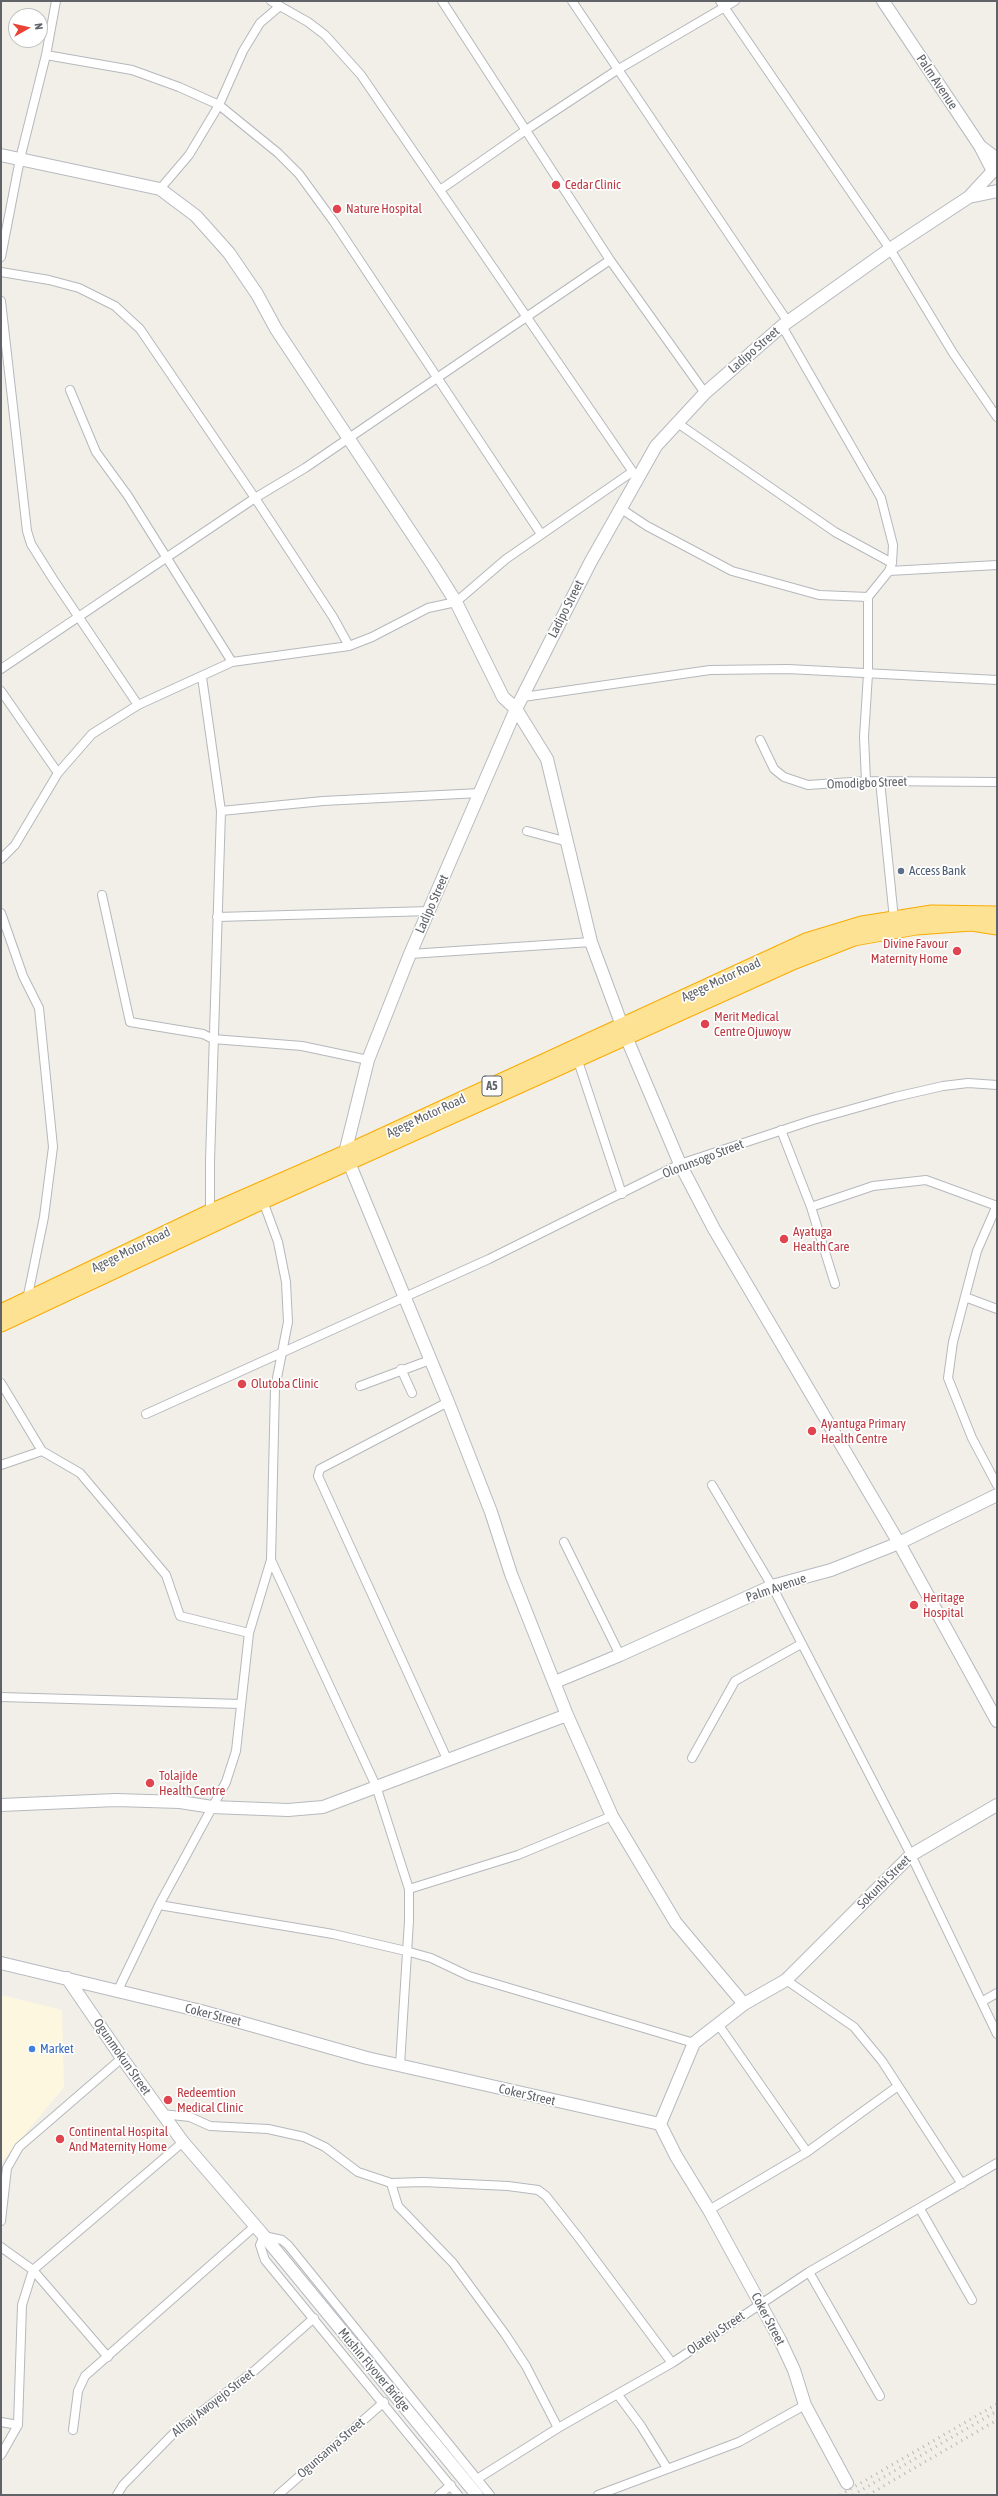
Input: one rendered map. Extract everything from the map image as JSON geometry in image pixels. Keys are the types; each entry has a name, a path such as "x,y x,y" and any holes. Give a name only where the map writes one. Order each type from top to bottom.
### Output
{"highway":[{"name":"Agege Motor Road","path":"1,1312 210,1212 346,1158 578,1061 624,1032 806,941 862,924 932,913 997,914"},
{"name":"Agege Motor Road","path":"1,1324 263,1201 346,1158 624,1032 795,961 854,938 916,927 972,923 997,927"}],"street":[{"path":"1,257 20,159 46,55 56,1"},
{"path":"1,859 15,845 58,772 92,734 138,706 232,662 349,646 372,637 428,608 456,602 477,582 541,534 634,475 361,75 343,54 314,26 271,1"},
{"path":"442,1 610,260 706,392"},
{"path":"572,1 785,324 881,498 893,545 890,567 868,597 868,674 864,737 866,781"},
{"path":"440,190 526,130 617,70 722,4 735,1"},
{"name":"Palm Avenue","path":"883,1 980,146 997,159"},
{"path":"722,4 890,249 953,353 997,417"},
{"path":"160,188 189,155 219,105 243,52 260,23 280,6"},
{"path":"46,55 132,70 179,86 219,105 278,153 299,174 334,222 436,378 474,430 541,534"},
{"path":"980,146 995,169 992,178 997,186"},
{"path":"1,155 160,188 196,216 229,253 456,602 503,696 516,709 547,759 591,942 624,1032 680,1164 714,1229 898,1543 997,1721"},
{"name":"Ladipo Street","path":"346,1158 368,1060 410,954 430,911 516,709 565,610 620,508 634,475 676,422 706,392 785,324 890,249 969,197 995,169"},
{"name":"Ladipo Street","path":"969,197 997,191"},
{"path":"1,669 79,618 125,585 167,559 255,498 348,438 610,260"},
{"path":"1,272 49,280 79,288 115,306 140,329 255,498 333,617 349,646"},
{"path":"1,301 27,531 31,544 138,706"},
{"path":"70,390 96,452 128,496 232,662"},
{"path":"676,422 835,532 890,567 997,566"},
{"path":"620,508 647,526 732,571 819,595 868,597"},
{"path":"523,697 710,670 788,669 997,680"},
{"path":"202,677 221,811 216,917 210,1212"},
{"path":"1,691 58,772"},
{"name":"Omodigbo Street","path":"760,740 774,769 784,777 808,785 866,781 997,782"},
{"path":"880,781 894,919"},
{"path":"221,811 324,800 480,793"},
{"path":"527,831 568,842"},
{"path":"102,895 130,1022 203,1034 213,1039 302,1046 368,1060"},
{"path":"216,917 430,911"},
{"path":"1,912 23,976 39,1008 53,1147 44,1217 27,1300"},
{"path":"410,954 591,942"},
{"path":"578,1061 622,1194"},
{"name":"Olorunsogo Street","path":"146,1414 489,1260 680,1164 781,1130 894,1097 943,1086 968,1083 997,1085"},
{"path":"781,1130 810,1207 835,1284"},
{"path":"346,1158 448,1402 491,1512 510,1574 555,1682 566,1715 612,1816 676,1923 744,2004"},
{"path":"810,1207 873,1186 926,1180 997,1206 977,1251 953,1342 948,1378 972,1438 997,1485"},
{"path":"117,1992 159,1905 226,1782 236,1751 249,1633 271,1560 275,1388 288,1322 286,1282 278,1242 263,1201"},
{"path":"965,1297 997,1309"},
{"path":"360,1386 401,1369 430,1360"},
{"path":"401,1369 412,1393"},
{"path":"1,1383 42,1451 80,1473 166,1575 180,1616 249,1633"},
{"path":"448,1402 320,1469 318,1476 448,1761"},
{"path":"1,1465 42,1451"},
{"path":"712,1485 772,1586 911,1855 983,2001 997,2034"},
{"name":"Palm Avenue","path":"555,1682 620,1655 772,1586 831,1570 898,1543 997,1495"},
{"path":"564,1542 620,1655"},
{"path":"271,1560 376,1786 408,1889 400,2066"},
{"path":"692,1758 735,1681 801,1644"},
{"path":"1,1697 241,1704"},
{"path":"1,1805 116,1800 180,1802 212,1807 288,1810 323,1807 336,1804 376,1786 448,1761 566,1715"},
{"name":"Sokunbi Street","path":"694,2043 744,2004 786,1980 911,1855 997,1805"},
{"path":"408,1889 518,1855 612,1816"},
{"path":"159,1905 333,1934 406,1951 430,1958 469,1976 694,2043 660,2124"},
{"name":"Coker Street","path":"1,1963 200,2011 400,2066 660,2124 676,2156 709,2210 760,2303 794,2370 805,2405 847,2483"},
{"name":"Ogunmokun Street","path":"67,1978 122,2058 183,2142 267,2241"},
{"path":"786,1980 854,2028 882,2061 962,2184"},
{"path":"983,2001 997,1992"},
{"path":"718,2024 807,2152"},
{"path":"1,2221 8,2168 19,2147 122,2058"},
{"path":"709,2210 807,2152 898,2086"},
{"path":"162,2114 190,2117 210,2126 268,2129 304,2137 325,2147 358,2172 392,2184 423,2182 508,2186 538,2190 546,2196 579,2238 672,2363"},
{"path":"1,2455 18,2425 22,2305 33,2270 183,2142"},
{"name":"Olateju Street","path":"477,2479 558,2428 672,2363 760,2303 809,2272 997,2163"},
{"path":"392,2184 398,2206 454,2263 518,2353 541,2392 558,2428"},
{"path":"920,2209 972,2300"},
{"path":"73,2430 78,2391 85,2376 255,2226"},
{"path":"458,2495 384,2402 265,2260 260,2245 267,2241 282,2240 288,2245 490,2495"},
{"name":"Mushin Flyover Bridge","path":"267,2241 477,2495"},
{"path":"1,2247 33,2270 108,2357"},
{"path":"809,2272 880,2396"},
{"name":"Alhaji Awoyejo Street","path":"117,2495 123,2484 173,2434 254,2371 314,2318"},
{"path":"618,2395 642,2426 667,2468"},
{"name":"Ogunsanya Street","path":"278,2495 384,2402"},
{"path":"598,2495 739,2442 805,2405"},
{"path":"1,2422 18,2425"},
{"path":"439,2495 451,2485"}],"shaded area":[{"name":"Market","path":"1,1995 62,2010 64,2087 1,2163"}],"railway":[{"path":"840,2495 997,2404"},
{"path":"853,2495 997,2411"},
{"path":"868,2495 997,2420"}],"place":[{"name":"Cedar Clinic","path":"556,185"},
{"name":"Nature Hospital","path":"337,209"},
{"name":"Access Bank","path":"901,871"},
{"name":"Divine Favour Maternity Home","path":"957,951"},
{"name":"Merit Medical Centre Ojuwoyw","path":"705,1024"},
{"name":"Ayatuga Health Care","path":"784,1239"},
{"name":"Olutoba Clinic","path":"242,1384"},
{"name":"Ayantuga Primary Health Centre","path":"812,1431"},
{"name":"Heritage Hospital","path":"914,1605"},
{"name":"Tolajide Health Centre","path":"150,1783"},
{"name":"Market","path":"32,2049"},
{"name":"Redeemtion Medical Clinic","path":"168,2100"},
{"name":"Continental Hospital And Maternity Home","path":"60,2139"}]}
